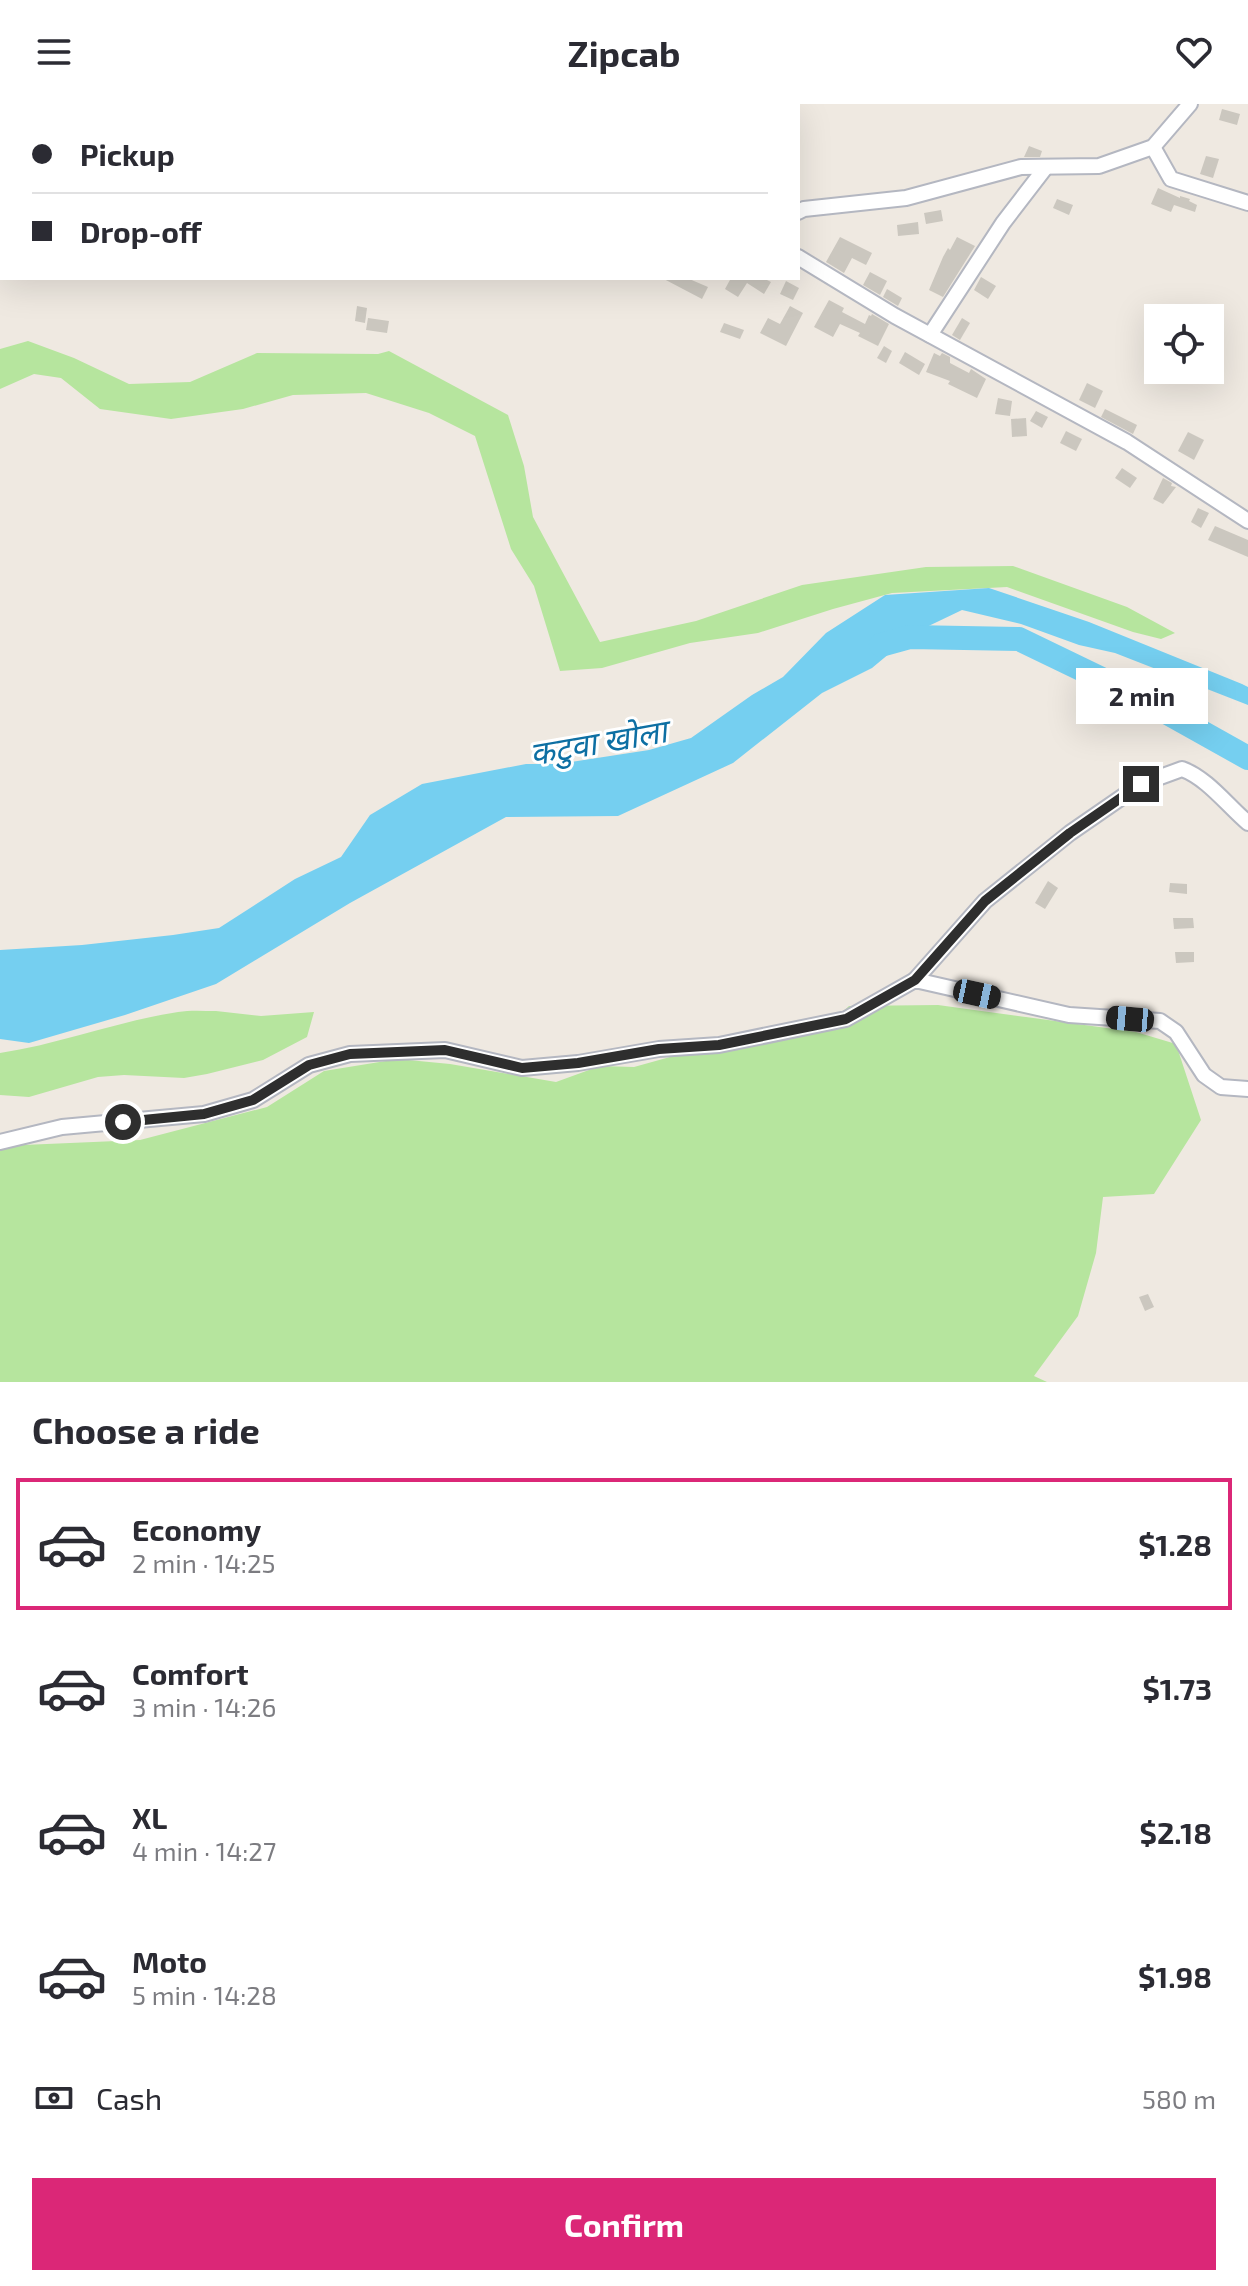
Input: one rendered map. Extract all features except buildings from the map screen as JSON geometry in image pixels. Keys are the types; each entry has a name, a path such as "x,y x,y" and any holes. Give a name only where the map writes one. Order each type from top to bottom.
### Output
{"street":[{"path":"800,211 906,198 1021,167 1099,166 1153,147 1190,104"},
{"path":"1153,147 1171,179 1248,203"},
{"path":"930,335 1003,223 1046,167"},
{"path":"800,258 895,316 1127,442 1248,521"},
{"path":"1,1141 62,1127 204,1114 253,1100 309,1065 350,1054 445,1050 522,1068 578,1063 659,1049 719,1045 846,1019 915,980 985,901 1070,833 1141,784 1182,769 1197,774 1248,823"},
{"path":"915,980 1069,1015 1160,1021 1176,1032 1204,1075 1221,1087 1248,1089"}],"green space":[{"path":"28,341 129,384 190,382 257,353 378,354 389,351 508,415 524,466 533,517 600,642 696,621 802,585 926,567 1013,566 1127,607 1175,633 1161,639 1133,632 1007,587 892,593 758,633 690,643 602,668 560,671 534,586 511,549 475,436 429,413 366,393 293,395 243,409 171,419 100,409 61,378 34,374 0,389 0,349"},
{"path":"938,1005 1136,1032 1176,1044 1201,1120 1154,1194 1103,1197 1096,1253 1078,1316 1034,1376 1047,1382 0,1382 0,1146 140,1140 267,1107 324,1071 398,1059 450,1064 556,1082 600,1066 634,1067 670,1057 754,1044 826,1027 849,1006"},
{"path":"187,1011 261,1016 314,1012 307,1037 263,1060 184,1078 98,1077 29,1097 0,1095 0,1053 156,1016"}],"water":[{"path":"989,588 1089,622 1242,684 1248,687 1248,705 1115,653 1079,645 1021,624 962,610 914,633 872,668 822,693 733,763 618,816 506,817 350,903 216,984 29,1043 0,1039 0,950 82,945 219,928 295,879 341,857 370,815 422,784 526,764 558,764 649,750 691,738 783,677 826,633 885,595"}],"waterway":[{"name":"कटुवा खोला","path":"881,645 910,637 1019,639 1139,697 1248,758"}],"route":[{"path":"123,1122 204,1114 253,1100 309,1065 350,1054 445,1050 522,1068 578,1063 659,1049 719,1045 846,1019 915,980 985,901 1070,833 1141,784"}]}
